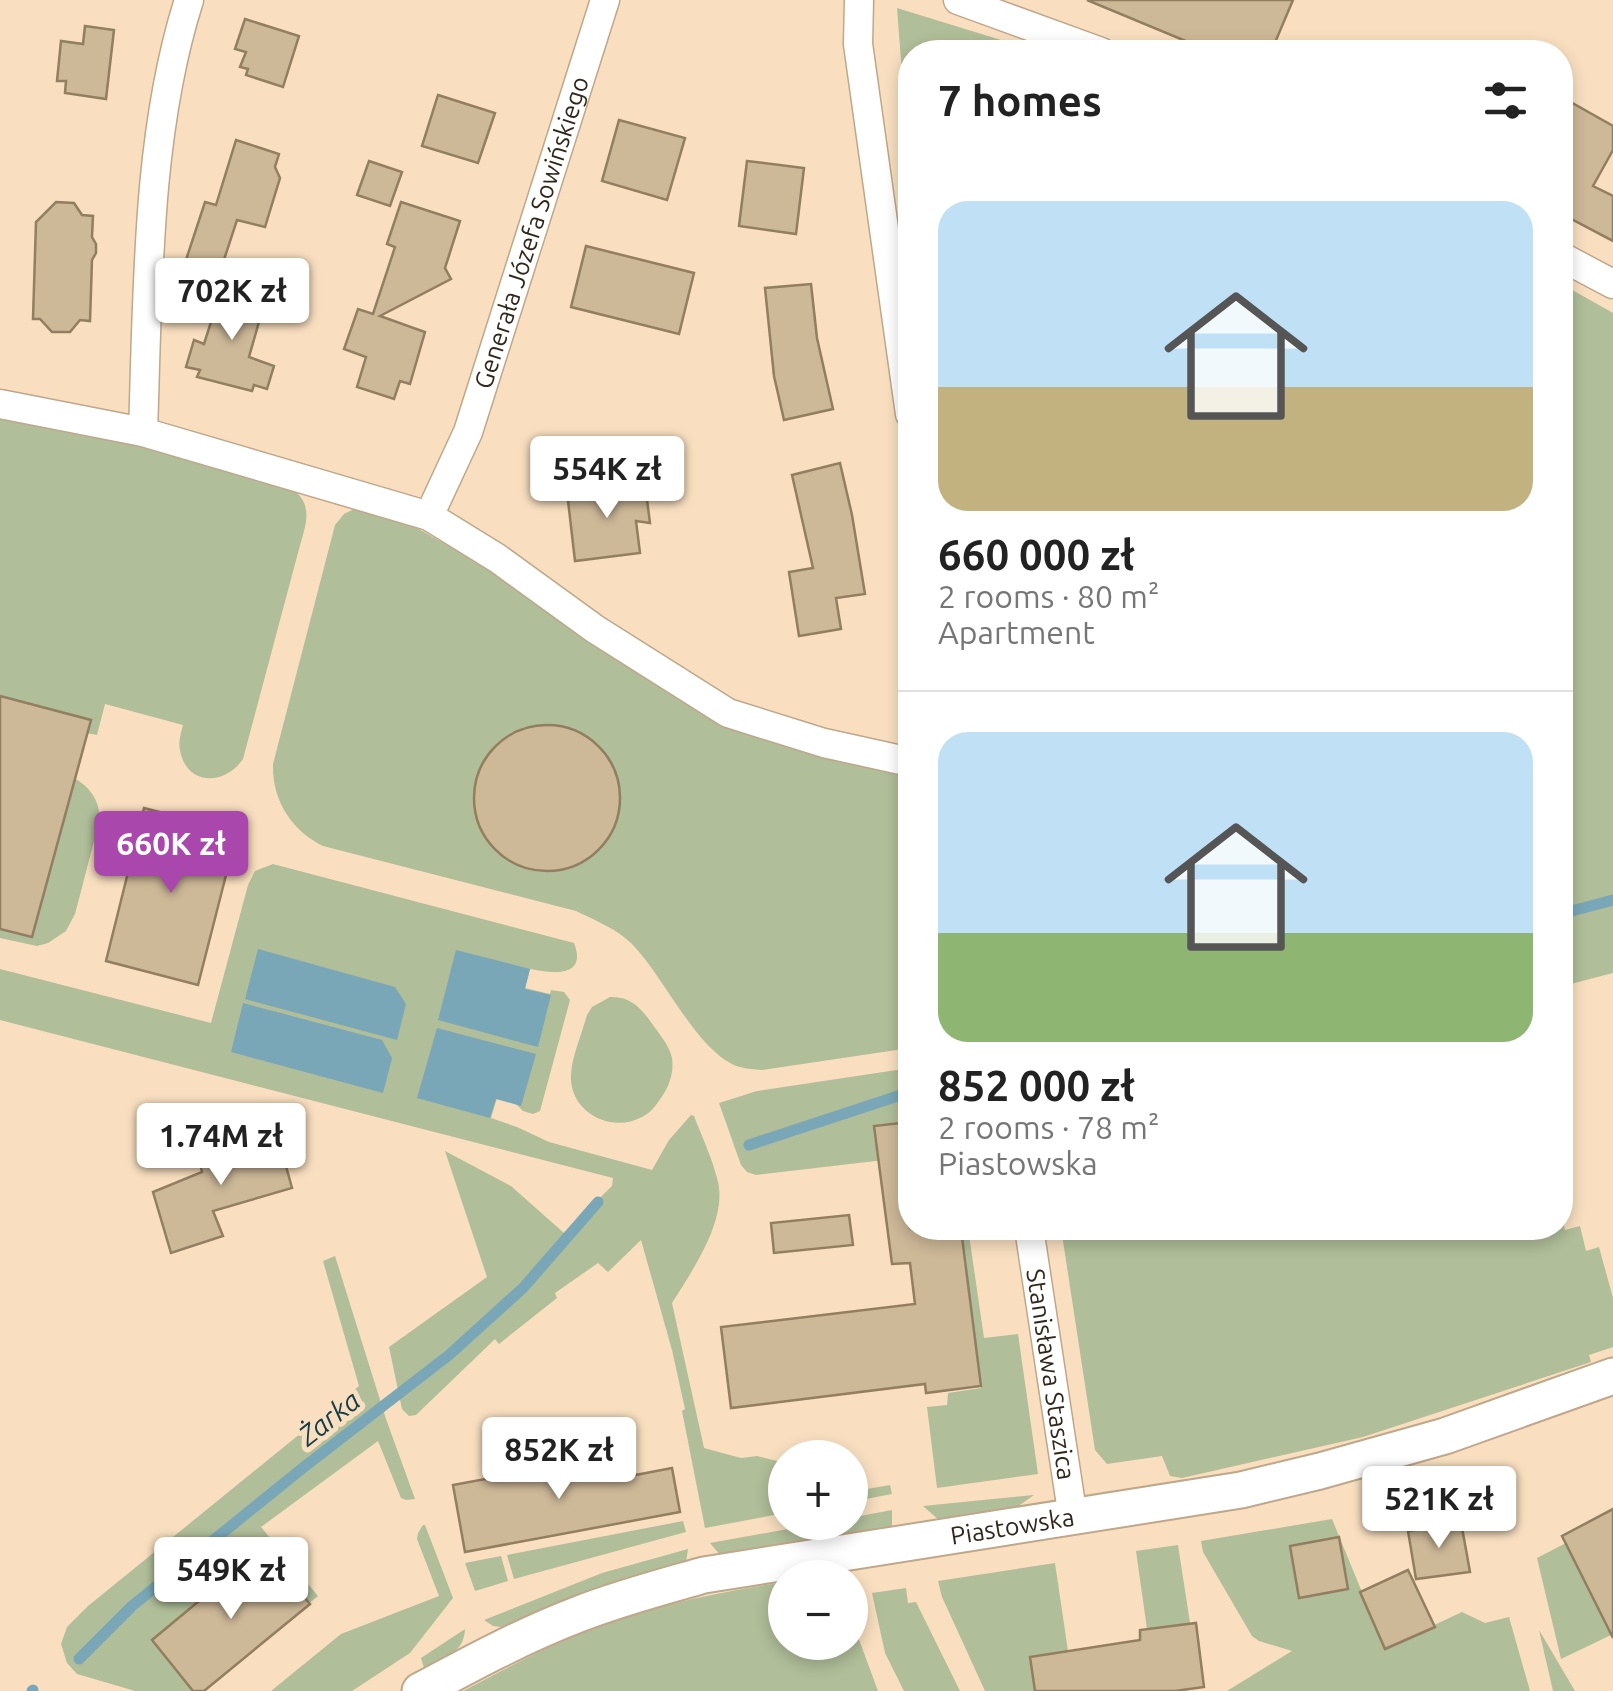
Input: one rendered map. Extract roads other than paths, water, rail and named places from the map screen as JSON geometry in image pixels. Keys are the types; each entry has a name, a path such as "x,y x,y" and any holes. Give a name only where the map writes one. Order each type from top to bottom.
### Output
{"street":[{"path":"143,432 150,240 162,118 189,0"},
{"name":"Generała Józefa Sowińskiego","path":"430,516 468,432 606,0"},
{"path":"859,0 858,44 898,329"},
{"path":"958,0 1069,40"},
{"path":"1573,263 1613,284"},
{"path":"0,404 143,432 430,516 497,558 595,629 728,713 824,744 898,759"},
{"name":"Stanisława Staszica","path":"1032,1240 1073,1518"},
{"name":"Piastowska","path":"420,1691 577,1614 704,1575 1241,1490 1445,1436 1613,1376"}],"water":[{"path":"258,949 395,987 406,1004 397,1040 245,999"},
{"path":"456,950 530,969 525,989 551,995 538,1047 438,1020"},
{"path":"243,1003 382,1040 392,1058 383,1093 231,1052"},
{"path":"437,1028 536,1054 521,1106 496,1099 490,1118 417,1098"}],"waterway":[{"name":"Żarka","path":"1573,911 1613,900"},
{"name":"Żarka","path":"749,1145 898,1096"},
{"name":"Żarka","path":"79,1659 132,1606 449,1355 523,1288 598,1202"}]}
